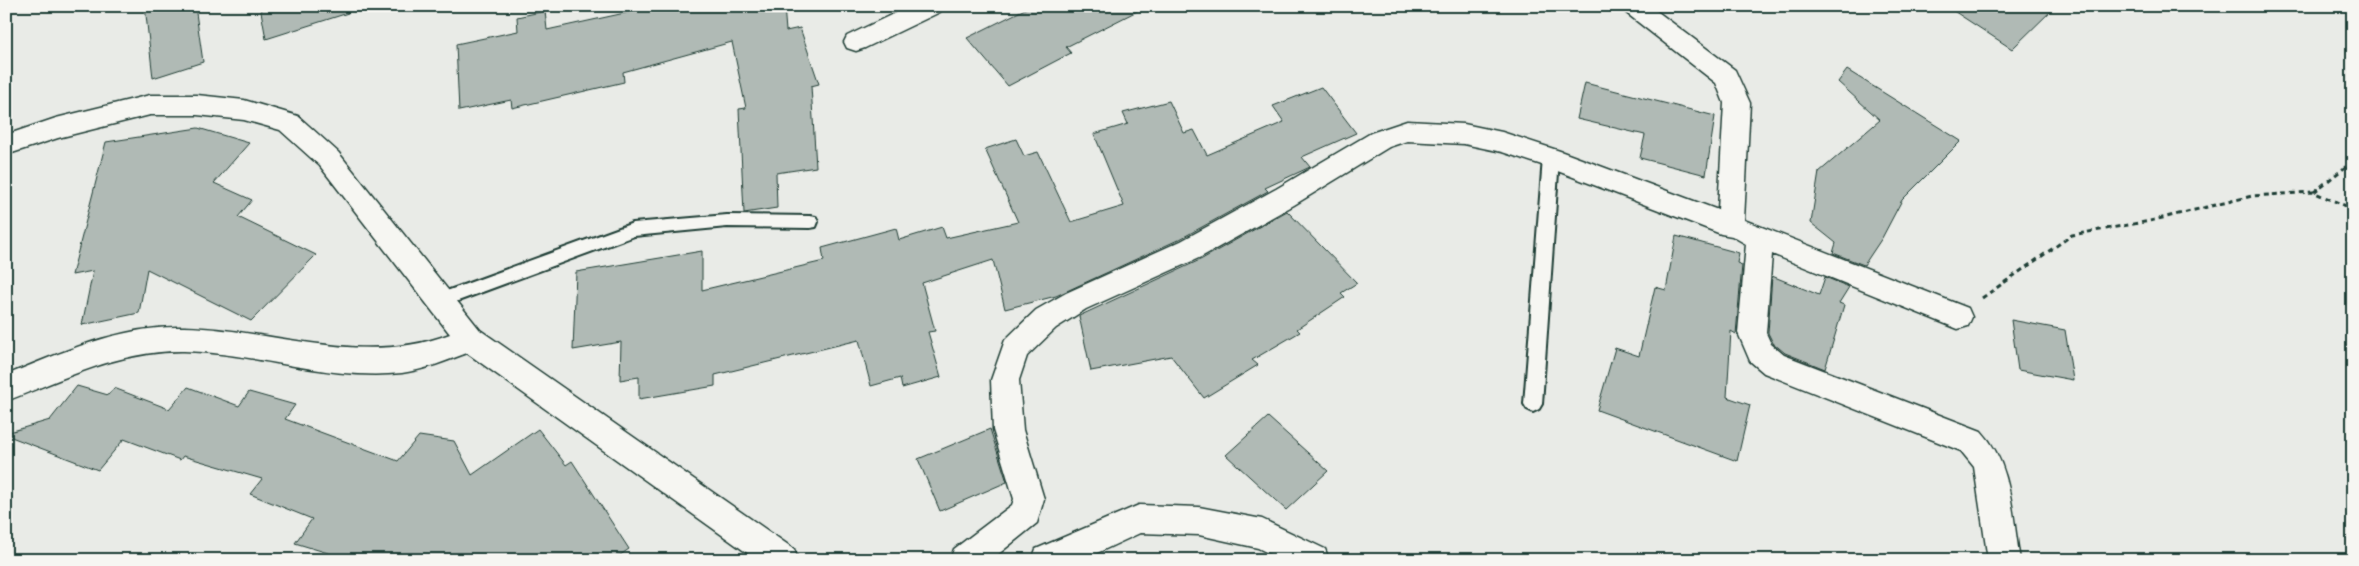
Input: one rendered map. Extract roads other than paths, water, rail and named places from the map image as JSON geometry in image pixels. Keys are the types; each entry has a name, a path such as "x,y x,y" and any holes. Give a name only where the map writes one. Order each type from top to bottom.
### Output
{"street":[{"path":"856,42 932,6"},
{"path":"1633,6 1726,77 1737,103 1730,226"},
{"path":"6,145 56,128 150,106 197,105 244,110 289,124 329,159 470,340 783,560"},
{"path":"965,560 1013,525 1026,513 1029,499 1008,430 1005,380 1016,349 1046,319 1076,301 1191,249 1285,197 1380,140 1407,131 1464,134 1502,142 1551,158 1760,237 1958,317"},
{"path":"1760,237 1752,333 1760,352 1774,364 1971,441 1982,454 1988,466 2004,560"},
{"path":"6,388 60,367 129,344 182,339 354,360 396,361 434,353 470,340"},
{"path":"1047,560 1139,519 1199,521 1262,534 1314,560"}],"lane":[{"path":"1533,404 1551,158"},
{"path":"439,301 633,230 719,222 810,222"}]}
